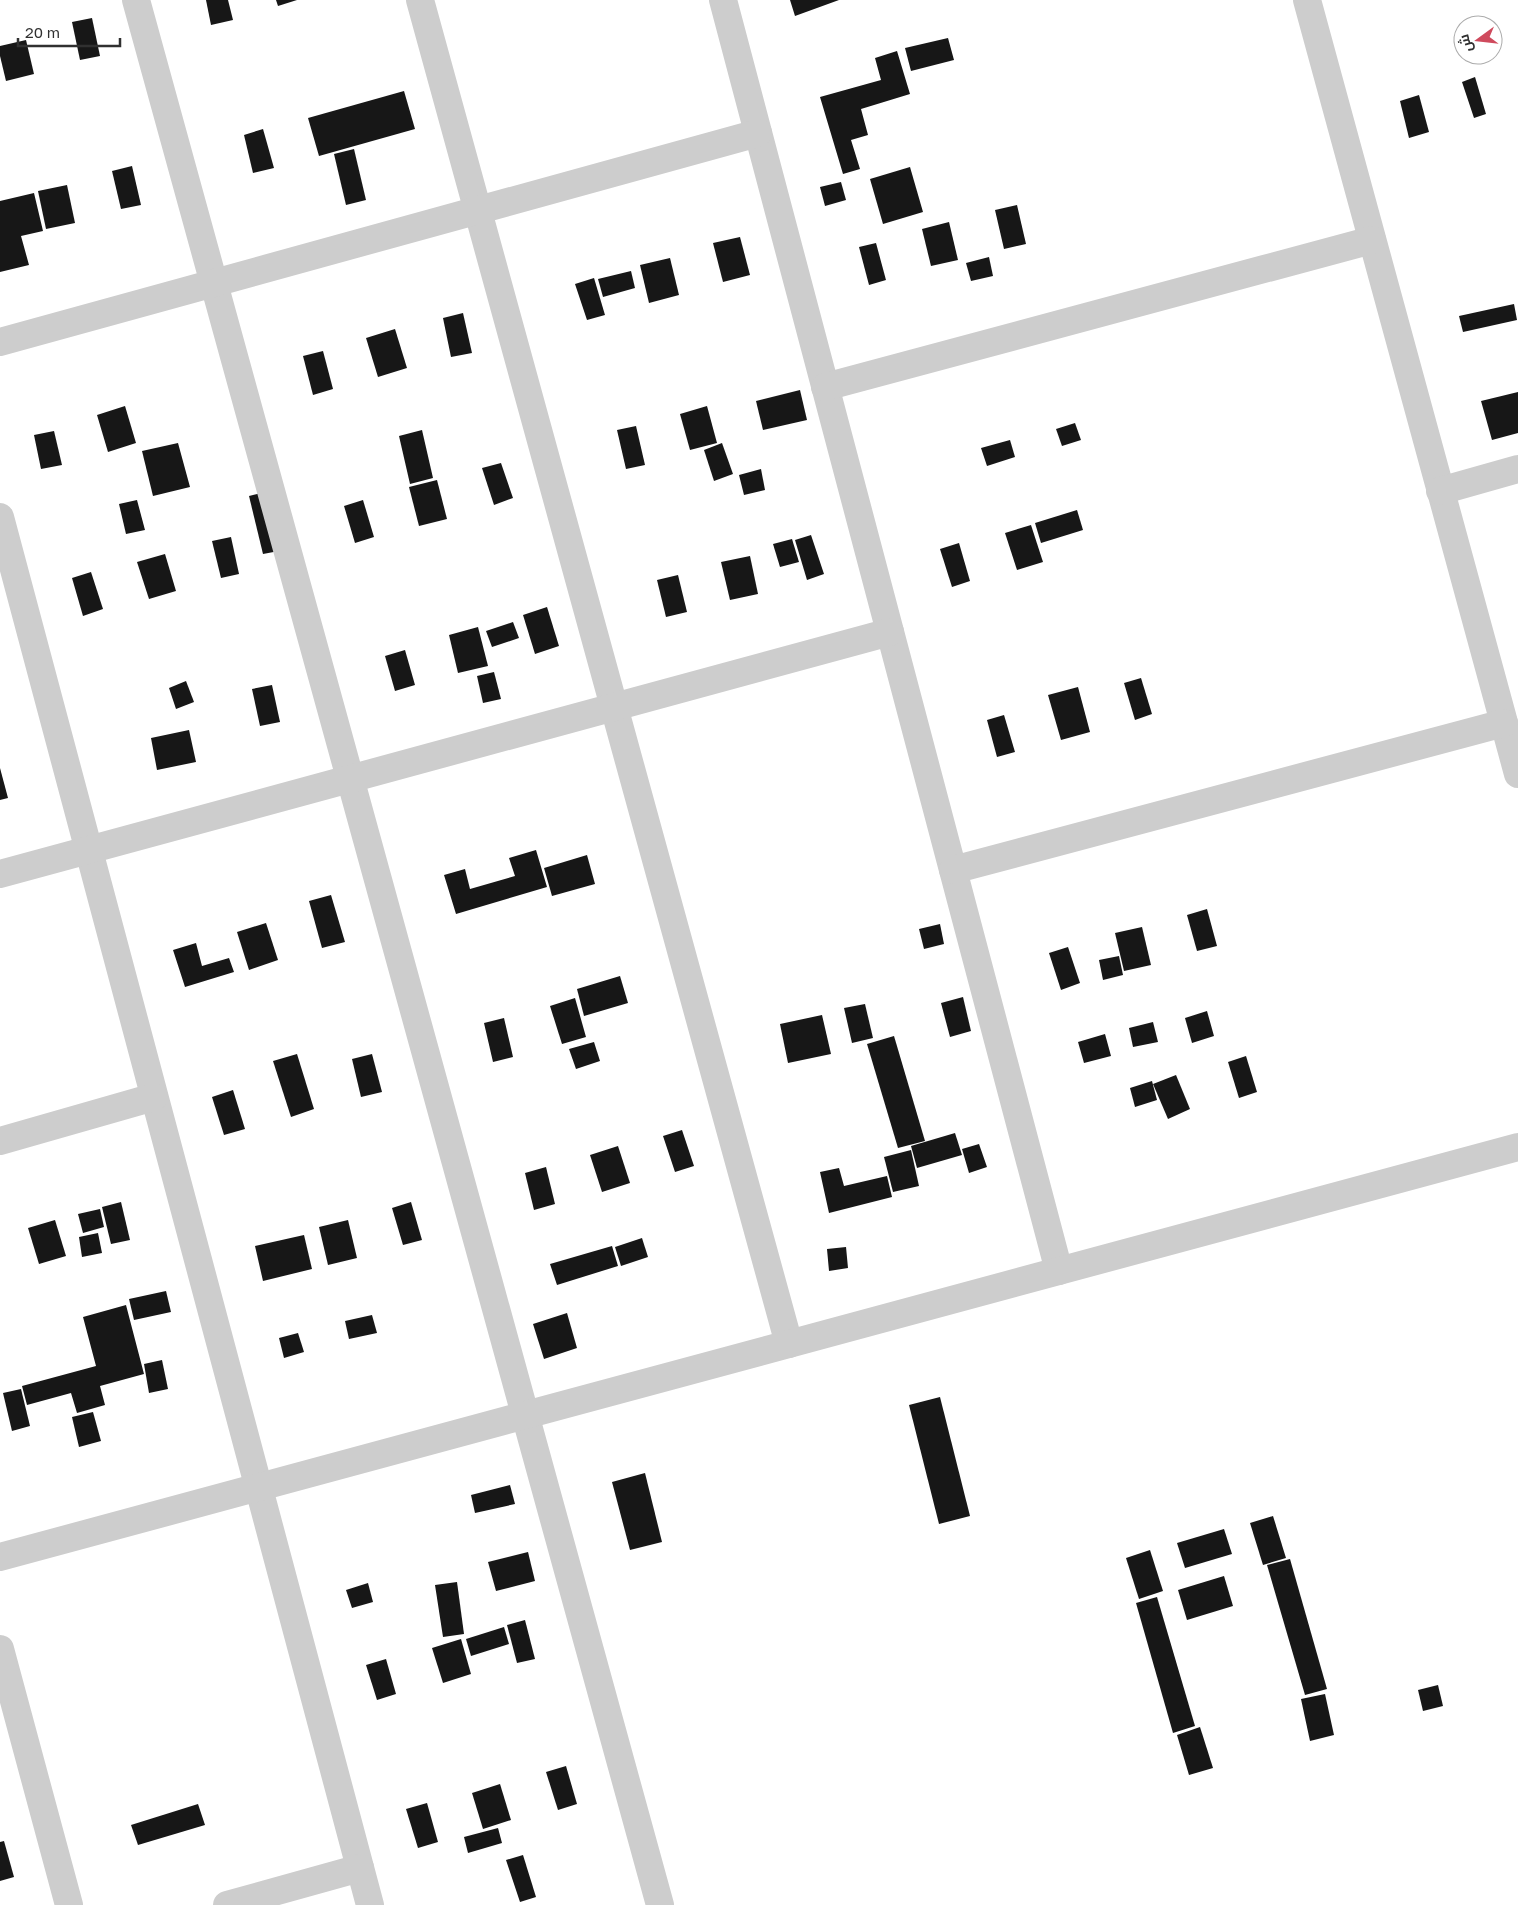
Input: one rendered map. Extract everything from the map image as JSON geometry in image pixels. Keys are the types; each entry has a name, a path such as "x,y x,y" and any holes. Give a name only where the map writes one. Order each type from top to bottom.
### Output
{"street":[{"path":"136,0 660,1905"},
{"path":"420,0 789,1344"},
{"path":"723,0 1060,1271"},
{"path":"1307,0 1518,774"},
{"path":"0,342 758,133"},
{"path":"826,387 1372,240"},
{"path":"1440,491 1518,469"},
{"path":"0,517 370,1905"},
{"path":"0,874 890,632"},
{"path":"953,870 1504,723"},
{"path":"0,1141 154,1097"},
{"path":"0,1557 1518,1147"},
{"path":"0,1649 69,1905"},
{"path":"227,1905 360,1868"}],"building":[{"path":"206,0 228,0 233,20 211,25"},
{"path":"276,0 297,0 278,6"},
{"path":"790,0 839,0 795,16"},
{"path":"92,18 100,56 80,60 72,22"},
{"path":"948,38 954,60 911,71 905,48"},
{"path":"26,40 34,74 6,81 0,56 0,46"},
{"path":"897,51 910,94 861,109 868,135 851,140 860,169 843,174 820,97 881,80 875,58"},
{"path":"1475,77 1486,114 1474,118 1462,82"},
{"path":"404,91 415,129 319,156 308,118"},
{"path":"1419,95 1429,132 1409,138 1400,101"},
{"path":"263,129 274,168 253,173 244,135"},
{"path":"354,149 366,200 346,205 334,154"},
{"path":"132,166 141,205 121,209 112,171"},
{"path":"910,167 923,212 883,224 870,179"},
{"path":"841,182 846,200 825,206 820,187"},
{"path":"67,185 75,223 46,229 38,191"},
{"path":"34,193 43,231 21,236 29,265 0,272 0,201"},
{"path":"1017,205 1026,244 1004,249 995,210"},
{"path":"949,222 958,260 931,266 922,229"},
{"path":"740,237 750,275 723,282 713,243"},
{"path":"876,243 886,280 869,285 859,247"},
{"path":"989,257 993,276 971,281 966,263"},
{"path":"670,258 679,295 649,303 640,265"},
{"path":"631,271 635,288 603,297 598,279"},
{"path":"594,278 605,315 587,320 575,284"},
{"path":"1514,304 1517,320 1463,332 1459,316"},
{"path":"463,313 472,353 451,357 443,318"},
{"path":"395,329 407,368 378,377 366,338"},
{"path":"323,351 333,389 313,395 303,356"},
{"path":"800,390 807,420 763,430 756,401"},
{"path":"1518,392 1518,433 1492,440 1481,401"},
{"path":"125,406 136,443 108,452 97,415"},
{"path":"707,406 717,443 690,450 680,414"},
{"path":"1075,423 1081,440 1062,446 1056,429"},
{"path":"636,426 645,465 626,469 617,430"},
{"path":"422,430 433,478 410,484 399,436"},
{"path":"54,431 62,465 41,469 34,435"},
{"path":"1010,440 1015,457 987,466 981,448"},
{"path":"178,443 190,487 153,496 142,451"},
{"path":"722,443 733,474 714,481 704,450"},
{"path":"501,463 513,498 494,505 482,468"},
{"path":"761,469 765,490 744,495 739,475"},
{"path":"437,480 447,519 419,526 409,487"},
{"path":"266,492 279,551 263,554 249,496"},
{"path":"137,500 145,530 126,534 119,504"},
{"path":"363,500 374,537 355,543 344,506"},
{"path":"1077,510 1083,530 1041,543 1035,523"},
{"path":"1031,525 1043,562 1017,570 1005,533"},
{"path":"811,535 824,574 807,580 795,540"},
{"path":"231,537 239,574 221,578 212,541"},
{"path":"792,539 799,562 780,567 773,544"},
{"path":"959,543 970,581 952,587 940,549"},
{"path":"165,554 176,591 149,599 137,562"},
{"path":"750,556 758,594 730,600 721,562"},
{"path":"91,572 103,609 83,616 72,578"},
{"path":"678,575 687,612 666,617 657,580"},
{"path":"547,607 559,646 535,654 523,615"},
{"path":"513,622 519,638 492,647 486,631"},
{"path":"478,627 488,666 458,673 449,635"},
{"path":"405,650 415,685 395,691 385,656"},
{"path":"494,672 501,699 483,703 477,676"},
{"path":"1141,678 1152,714 1135,720 1124,683"},
{"path":"186,681 194,702 176,709 169,688"},
{"path":"272,685 280,722 260,726 252,689"},
{"path":"1078,687 1090,732 1061,740 1048,695"},
{"path":"1004,715 1015,752 997,757 987,720"},
{"path":"189,730 196,762 157,770 151,738"},
{"path":"0,768 8,798 0,800"},
{"path":"536,850 547,887 456,914 444,875 465,869 470,889 515,876 509,858"},
{"path":"587,855 595,884 552,896 544,868"},
{"path":"331,895 345,942 322,948 309,901"},
{"path":"1207,909 1217,946 1197,951 1187,915"},
{"path":"266,923 278,960 249,970 237,932"},
{"path":"940,924 944,944 924,949 919,929"},
{"path":"1142,927 1151,965 1124,971 1115,933"},
{"path":"196,943 202,966 229,958 234,972 185,987 173,950"},
{"path":"1068,947 1080,983 1061,990 1049,953"},
{"path":"1119,956 1123,975 1103,980 1099,960"},
{"path":"620,976 628,1003 584,1016 577,989"},
{"path":"963,997 971,1031 950,1037 941,1003"},
{"path":"575,998 586,1037 562,1044 550,1006"},
{"path":"865,1004 873,1038 852,1043 844,1008"},
{"path":"1207,1011 1214,1036 1192,1043 1185,1018"},
{"path":"822,1015 831,1054 788,1063 780,1024"},
{"path":"504,1018 513,1057 493,1062 484,1023"},
{"path":"1153,1022 1158,1042 1133,1047 1129,1028"},
{"path":"1105,1034 1111,1056 1084,1063 1078,1042"},
{"path":"894,1036 925,1141 898,1148 867,1044"},
{"path":"594,1042 600,1061 576,1069 569,1049"},
{"path":"297,1054 314,1109 291,1117 273,1061"},
{"path":"372,1054 382,1092 361,1097 352,1059"},
{"path":"1246,1056 1257,1092 1239,1098 1228,1062"},
{"path":"1176,1075 1190,1109 1168,1119 1153,1084"},
{"path":"1152,1081 1157,1100 1135,1107 1130,1088"},
{"path":"233,1090 245,1129 224,1135 212,1097"},
{"path":"682,1130 694,1166 675,1172 663,1136"},
{"path":"955,1133 962,1155 917,1168 911,1146"},
{"path":"979,1144 987,1167 969,1173 962,1149"},
{"path":"618,1146 630,1183 602,1192 590,1155"},
{"path":"911,1150 919,1186 893,1192 884,1157"},
{"path":"546,1167 555,1204 534,1210 525,1173"},
{"path":"839,1168 844,1186 887,1176 892,1197 829,1213 820,1172"},
{"path":"121,1202 130,1240 111,1244 102,1207"},
{"path":"411,1202 422,1240 403,1245 392,1208"},
{"path":"100,1209 104,1227 83,1233 78,1214"},
{"path":"55,1220 66,1256 39,1264 28,1228"},
{"path":"348,1220 357,1258 328,1265 319,1227"},
{"path":"98,1233 102,1253 82,1257 79,1237"},
{"path":"304,1235 312,1269 263,1281 255,1246"},
{"path":"642,1238 648,1257 621,1266 615,1247"},
{"path":"612,1246 618,1266 557,1285 550,1264"},
{"path":"846,1247 848,1268 829,1271 827,1249"},
{"path":"166,1291 171,1312 134,1320 129,1299"},
{"path":"126,1305 144,1374 100,1386 105,1405 77,1413 71,1393 27,1405 22,1386 96,1366 83,1317"},
{"path":"567,1313 577,1348 544,1359 533,1324"},
{"path":"372,1315 377,1333 349,1339 345,1321"},
{"path":"298,1333 304,1352 284,1358 279,1338"},
{"path":"162,1360 168,1389 149,1393 144,1364"},
{"path":"21,1389 30,1426 12,1431 3,1393"},
{"path":"940,1397 970,1516 939,1524 909,1405"},
{"path":"93,1412 101,1441 79,1447 72,1417"},
{"path":"645,1473 662,1542 630,1550 612,1482"},
{"path":"510,1485 515,1504 475,1513 471,1495"},
{"path":"1273,1516 1286,1558 1263,1565 1250,1523"},
{"path":"1224,1529 1232,1554 1185,1568 1177,1543"},
{"path":"1150,1550 1163,1591 1139,1599 1126,1558"},
{"path":"528,1552 535,1581 496,1591 488,1562"},
{"path":"1290,1559 1327,1689 1305,1695 1267,1565"},
{"path":"1224,1576 1233,1606 1187,1620 1178,1590"},
{"path":"457,1582 464,1634 443,1637 435,1585"},
{"path":"368,1583 373,1602 352,1608 346,1590"},
{"path":"1157,1597 1195,1726 1173,1733 1136,1603"},
{"path":"525,1620 535,1659 517,1663 507,1625"},
{"path":"504,1627 509,1644 471,1656 466,1639"},
{"path":"461,1639 471,1674 443,1683 432,1648"},
{"path":"386,1659 396,1694 377,1700 366,1665"},
{"path":"1438,1685 1443,1706 1423,1711 1418,1690"},
{"path":"1325,1694 1334,1735 1310,1741 1301,1699"},
{"path":"1200,1727 1213,1768 1189,1775 1177,1735"},
{"path":"566,1766 577,1804 558,1810 546,1772"},
{"path":"500,1784 511,1820 483,1829 472,1793"},
{"path":"427,1803 438,1842 418,1848 406,1809"},
{"path":"198,1804 205,1825 138,1845 131,1825"},
{"path":"498,1828 502,1843 468,1853 464,1837"},
{"path":"4,1841 14,1877 0,1881 0,1842"},
{"path":"523,1855 536,1897 520,1902 506,1860"}]}
